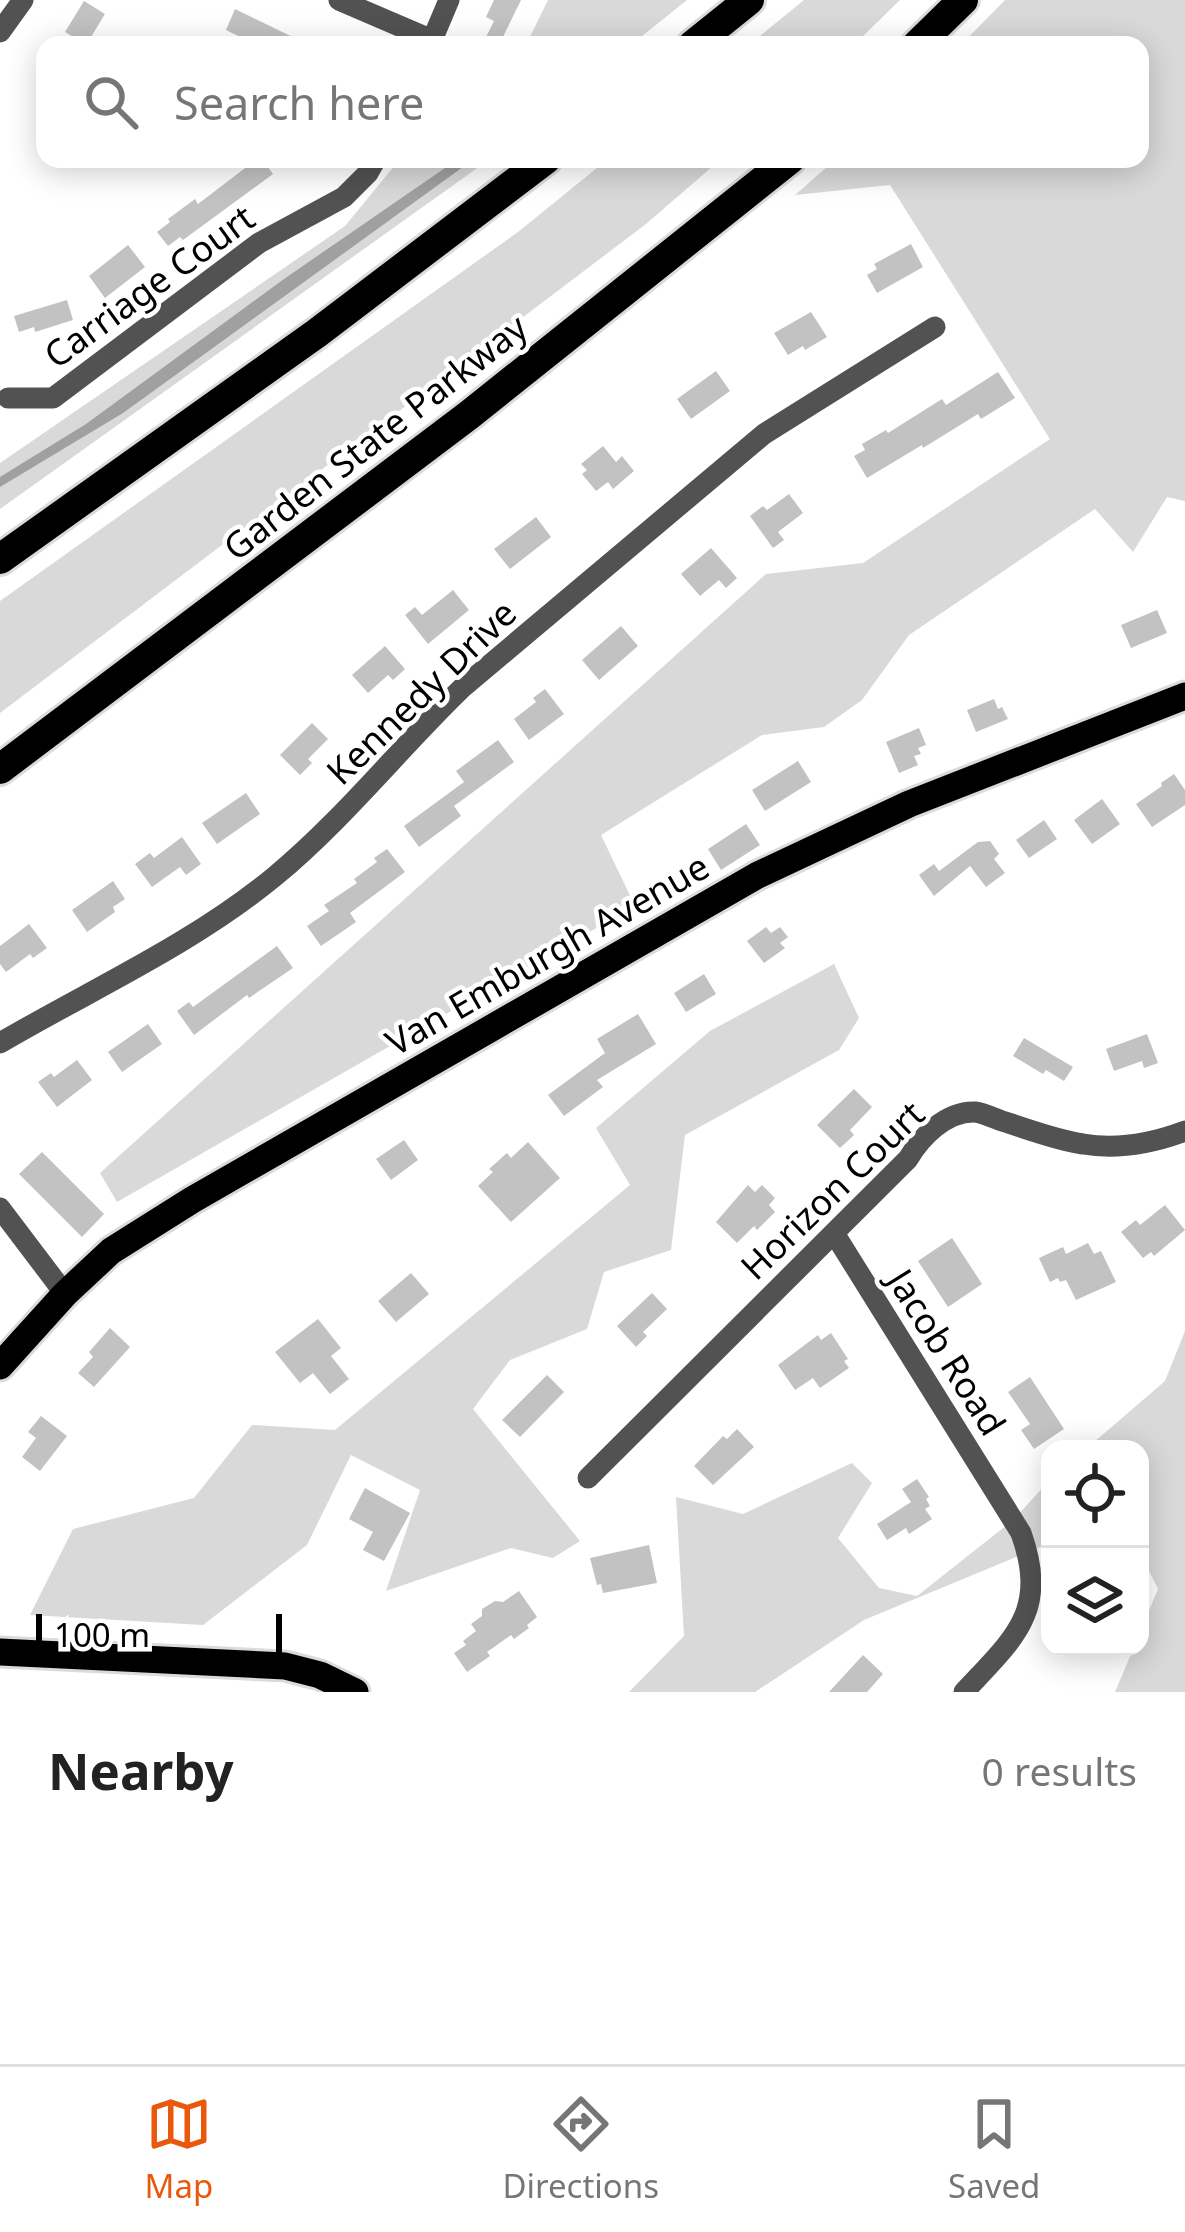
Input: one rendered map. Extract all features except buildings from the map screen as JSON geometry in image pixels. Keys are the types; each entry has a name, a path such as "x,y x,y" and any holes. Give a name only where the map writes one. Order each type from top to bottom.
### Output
{"highway":[{"path":"704,36 749,0"},
{"path":"926,36 964,0"},
{"path":"0,559 317,334 535,168"},
{"name":"Garden State Parkway","path":"0,769 450,430 779,168"}],"main road":[{"name":"Van Emburgh Avenue","path":"0,1366 111,1251 728,891 910,804 1185,696"},
{"path":"0,1652 285,1666 320,1675 355,1692"}],"street":[{"path":"0,32 22,0"},
{"path":"339,0 416,36"},
{"path":"434,36 449,0"},
{"name":"Carriage Court","path":"8,398 53,398 259,243 344,197 370,168"},
{"name":"Kennedy Drive","path":"0,1043 176,945 272,879 344,813 462,688 764,434 935,327"},
{"name":"Horizon Court","path":"588,1478 908,1159 926,1134 957,1116 975,1112 1082,1144 1143,1144 1185,1131"},
{"path":"0,1208 65,1294"},
{"name":"Jacob Road","path":"834,1233 1021,1533 1029,1556 1031,1578 1016,1636 964,1692"}],"shaded area":[{"path":"548,0 687,0 642,36 530,36"},
{"path":"804,0 900,0 863,36 760,36"},
{"path":"1005,0 1185,0 1185,501 1167,497 1133,552 1095,509 909,635 862,700 824,727 762,735 601,835 635,906 117,1202 100,1173 766,574 863,563 1050,439 890,185 795,195 826,168 1149,168 1149,36 970,36"},
{"path":"393,168 477,168 0,509 0,463 345,226"},
{"path":"445,168 462,168 123,413 0,487 0,477 86,424"},
{"path":"597,168 711,168 646,224 0,713 0,601 518,232"},
{"path":"834,964 859,1018 839,1050 685,1135 671,1250 604,1272 587,1329 510,1360 473,1409 580,1541 553,1558 511,1548 386,1591 420,1490 351,1455 307,1545 203,1625 30,1615 73,1529 194,1498 252,1425 335,1430 630,1185 596,1128 710,1031"},
{"path":"1185,1331 1185,1692 1115,1692 1130,1656 1149,1656 1149,1610 1158,1589 1149,1571 1149,1440 1096,1440 1165,1381"},
{"path":"852,1463 872,1483 838,1538 879,1588 917,1596 1012,1521 1041,1490 1041,1547 864,1620 755,1692 629,1692 684,1636 676,1497 743,1514"}]}
